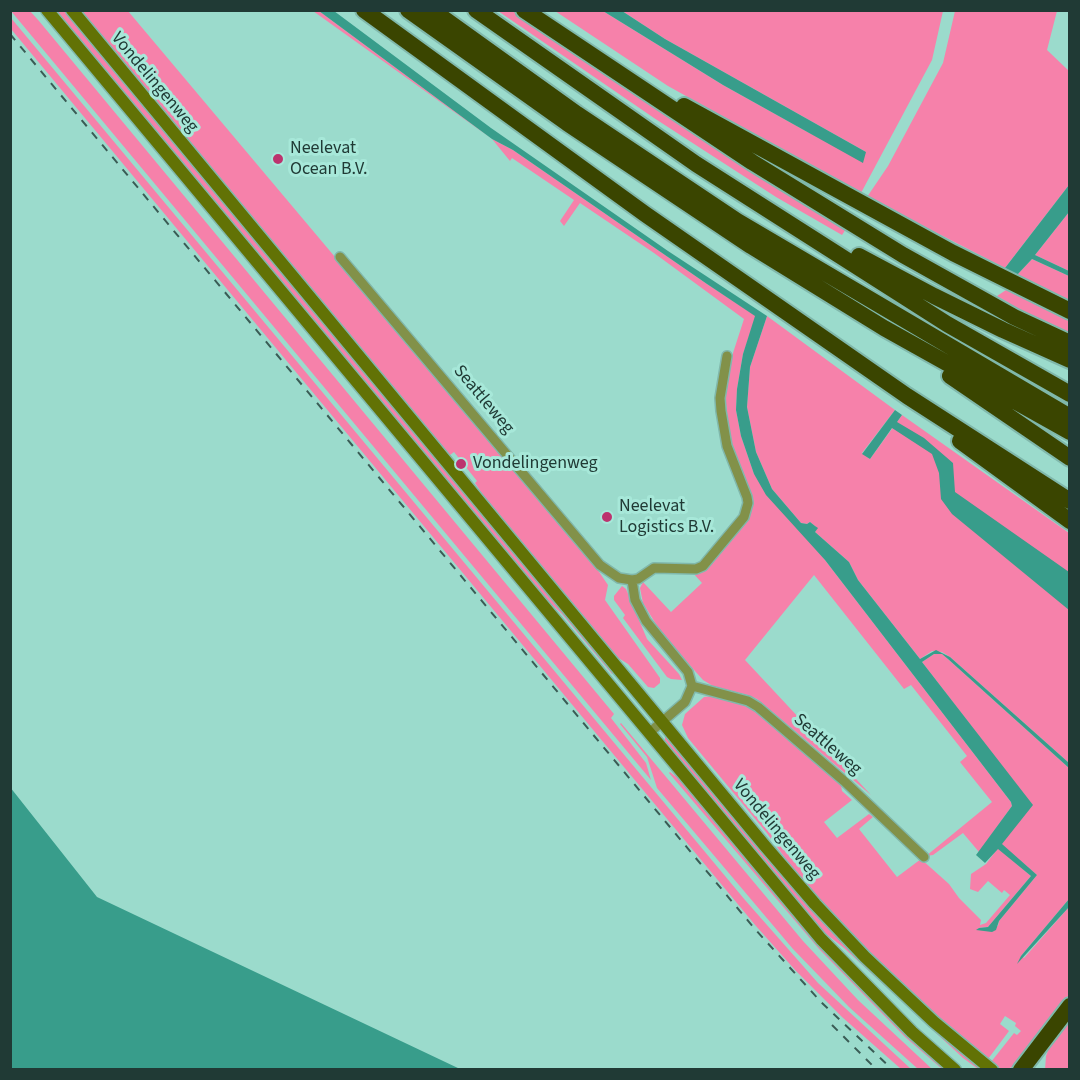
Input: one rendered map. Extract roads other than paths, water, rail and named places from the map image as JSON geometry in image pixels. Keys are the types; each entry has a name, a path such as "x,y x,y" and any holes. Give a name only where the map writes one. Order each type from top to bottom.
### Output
{"highway":[{"path":"364,10 645,214 914,400 1070,501"},
{"path":"408,10 567,123 751,246 884,328 1070,432"},
{"path":"432,10 577,114 737,221 1070,417"},
{"path":"476,10 696,164 947,324 1070,394"},
{"path":"524,10 752,162 903,255 1014,317 1070,343"},
{"path":"558,34 819,181 953,253 1070,311"},
{"path":"696,164 934,296 1070,360"},
{"path":"884,328 1070,458"},
{"path":"914,400 969,448 1070,521"},
{"path":"1021,1070 1070,1006"},
{"path":"1039,1070 1047,1035"}],"main road":[{"name":"Vondelingenweg","path":"47,10 821,939 912,1032 955,1070"},
{"name":"Vondelingenweg","path":"72,10 765,846 851,942 934,1022 992,1070"}],"street":[{"name":"Seattleweg","path":"340,257 600,565 619,578 632,580"},
{"path":"649,733 685,702 693,686 688,672 646,621 635,600 632,580 638,579 654,568 696,569 703,566 744,517 748,503 727,446 721,411 720,398 727,356"},
{"name":"Seattleweg","path":"693,686 748,700 758,707 844,781 924,857"}],"railway":[{"path":"10,34 754,928 821,1002 893,1070"},
{"path":"832,1025 877,1070"}],"place":[{"name":"Neelevat Ocean B.V.","path":"278,159"},
{"name":"Vondelingenweg","path":"461,464"},
{"name":"Neelevat Logistics B.V.","path":"607,517"}]}
